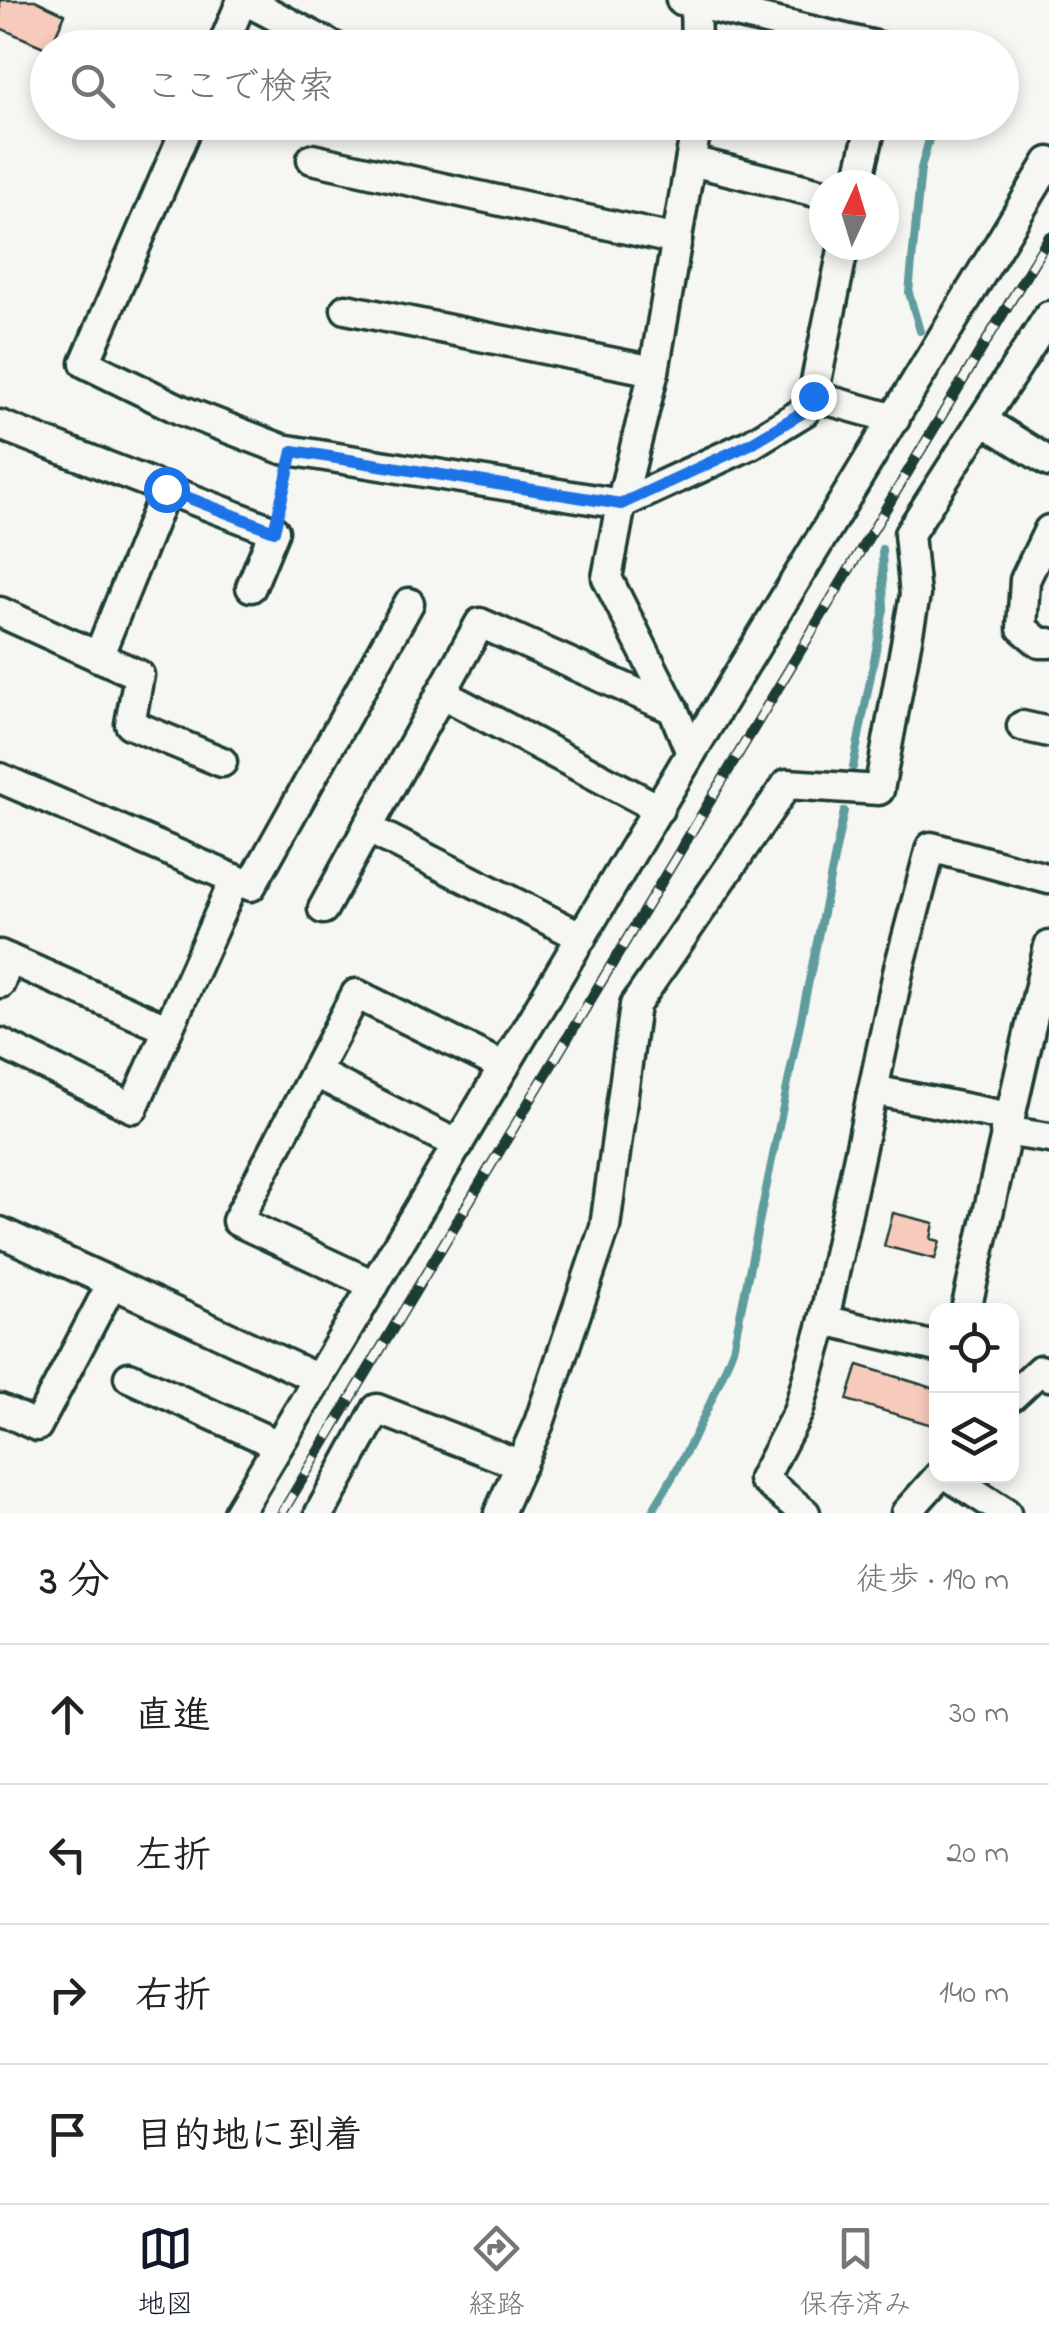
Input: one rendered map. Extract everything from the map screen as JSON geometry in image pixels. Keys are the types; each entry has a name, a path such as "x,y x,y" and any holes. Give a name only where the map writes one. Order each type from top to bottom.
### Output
{"street":[{"path":"230,30 244,0 302,30"},
{"path":"694,30 691,1 810,30"},
{"path":"181,140 85,362 181,410 282,449 621,504 750,444 805,411 813,396 841,260"},
{"path":"691,140 691,162 654,371 621,504 608,578 691,754"},
{"path":"861,170 868,140"},
{"path":"312,159 677,240"},
{"path":"691,162 809,190"},
{"path":"238,1513 1049,162"},
{"path":"346,309 654,371"},
{"path":"499,1513 539,1422 604,1227 635,1005 788,784 879,790 915,595 909,534 1049,316"},
{"path":"813,396 895,419"},
{"path":"982,420 1049,462"},
{"path":"0,425 274,531 251,587"},
{"path":"98,656 166,489"},
{"path":"1049,530 1025,580 1022,628 1040,643 1049,643"},
{"path":"0,778 251,886 409,603"},
{"path":"0,612 139,675 130,724 222,762"},
{"path":"323,909 480,623 673,710"},
{"path":"441,693 658,809"},
{"path":"367,828 582,937"},
{"path":"806,1513 762,1479 798,1412 824,1320 899,968 930,847 1049,879"},
{"path":"0,1043 133,1108 235,879"},
{"path":"968,1303 1049,946"},
{"path":"3,966 168,1029"},
{"path":"374,1286 237,1222 356,994 504,1067"},
{"path":"316,1074 458,1144"},
{"path":"873,1090 1049,1138"},
{"path":"2,1238 112,1283 318,1379"},
{"path":"0,1408 37,1426 112,1283"},
{"path":"824,1320 929,1345"},
{"path":"1016,1393 1046,1369"},
{"path":"130,1377 278,1445"},
{"path":"320,1513 377,1408 521,1464"},
{"path":"906,1513 933,1483"},
{"path":"960,1483 1006,1513"}],"path":[{"path":"274,531 293,451"}],"building":[{"path":"0,0 35,0 65,14 58,30 30,30 30,41 0,28"},
{"path":"893,1213 934,1223 931,1239 940,1241 935,1259 884,1246"},
{"path":"858,1365 929,1387 929,1424 847,1400"}],"waterway":[{"path":"920,331 909,293 921,168 929,140"},
{"path":"853,767 884,609 882,549"},
{"path":"651,1513 696,1433 733,1349 844,811"}],"railway":[{"path":"282,1513 1049,237"}],"route":[{"path":"166,489 274,531 293,451 621,504 750,444 805,411 813,396"}]}
